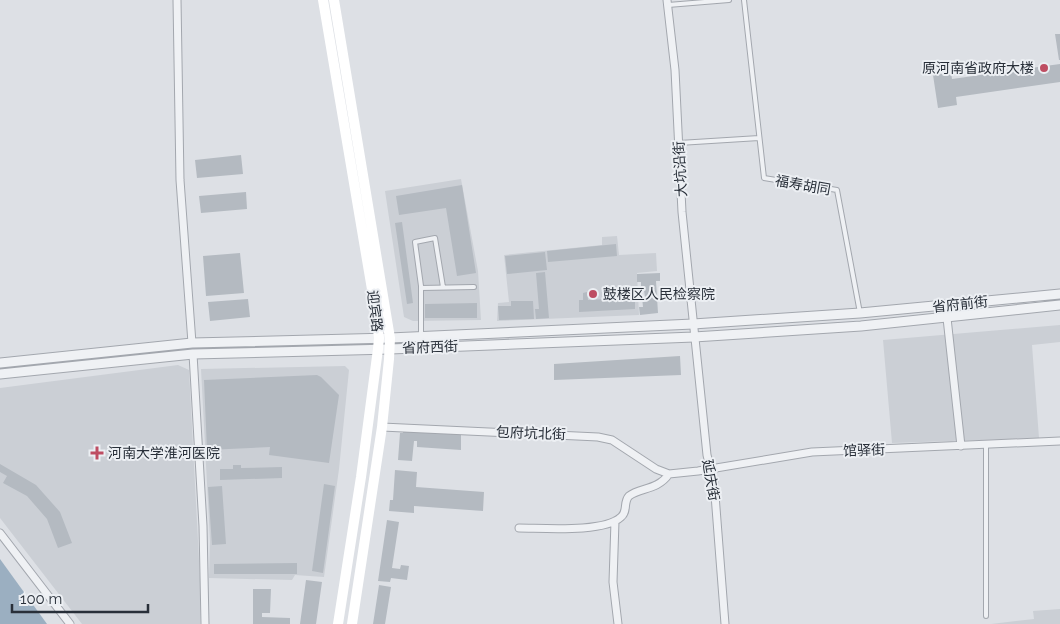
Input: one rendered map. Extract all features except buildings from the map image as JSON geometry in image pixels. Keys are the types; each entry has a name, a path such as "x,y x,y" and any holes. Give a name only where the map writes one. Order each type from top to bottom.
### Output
{"main road":[{"name":"迎宾路","path":"323,0 376,313 378,344 361,477 338,624"},
{"name":"迎宾路","path":"334,0 390,343 382,427 352,624"}],"street":[{"path":"177,0 180,171 192,342"},
{"name":"大坑沿街","path":"667,2 675,70 682,212 694,337"},
{"name":"省府前街","path":"860,313 1060,294"},
{"name":"省府前街","path":"861,326 1060,306"},
{"name":"省府西街","path":"390,343 421,336 693,324 860,313"},
{"path":"947,318 961,446"},
{"name":"省府西街","path":"0,374 193,354 390,343 694,337 861,326"},
{"name":"延庆街","path":"694,337 706,455 714,482 725,624"},
{"name":"省府西街","path":"0,363 192,342 378,344"},
{"path":"193,354 203,526 205,624"},
{"name":"包府坑北街","path":"382,427 598,437 612,440 656,469 669,474"},
{"name":"馆驿街","path":"669,474 812,452 1060,441"},
{"path":"519,528 593,527 615,521 625,513 626,501 629,497 655,486 666,479 669,474"},
{"path":"615,521 614,582 618,624"},
{"path":"0,533 70,624"}],"lane":[{"path":"667,2 729,0"},
{"name":"福寿胡同","path":"744,0 764,178 837,190 860,313"},
{"path":"679,143 758,138"},
{"path":"421,336 420,288 415,242 435,238 443,288"},
{"path":"420,288 474,287"},
{"path":"986,444 986,616"}],"shaded area":[{"path":"461,179 478,271 481,320 413,321 404,317 385,191"},
{"name":"鼓楼区人民检察院","path":"617,236 619,255 656,253 657,271 637,273 639,315 497,321 498,303 509,302 504,255 602,245 602,237"},
{"path":"1060,325 1060,342 1032,345 1039,438 892,443 883,340"},
{"name":"河南大学淮河医院","path":"178,365 189,370 200,579 200,624 82,624 0,518 0,388"},
{"path":"345,366 349,370 339,469 324,577 295,575 292,580 209,578 210,541 201,369"},
{"path":"1060,609 1060,624 991,624 1034,619 1033,611"}],"water":[{"path":"0,559 47,624 0,624"}],"place":[{"name":"原河南省政府大楼","path":"1044,68"},
{"name":"鼓楼区人民检察院","path":"593,294"},
{"name":"河南大学淮河医院","path":"97,453"}]}
